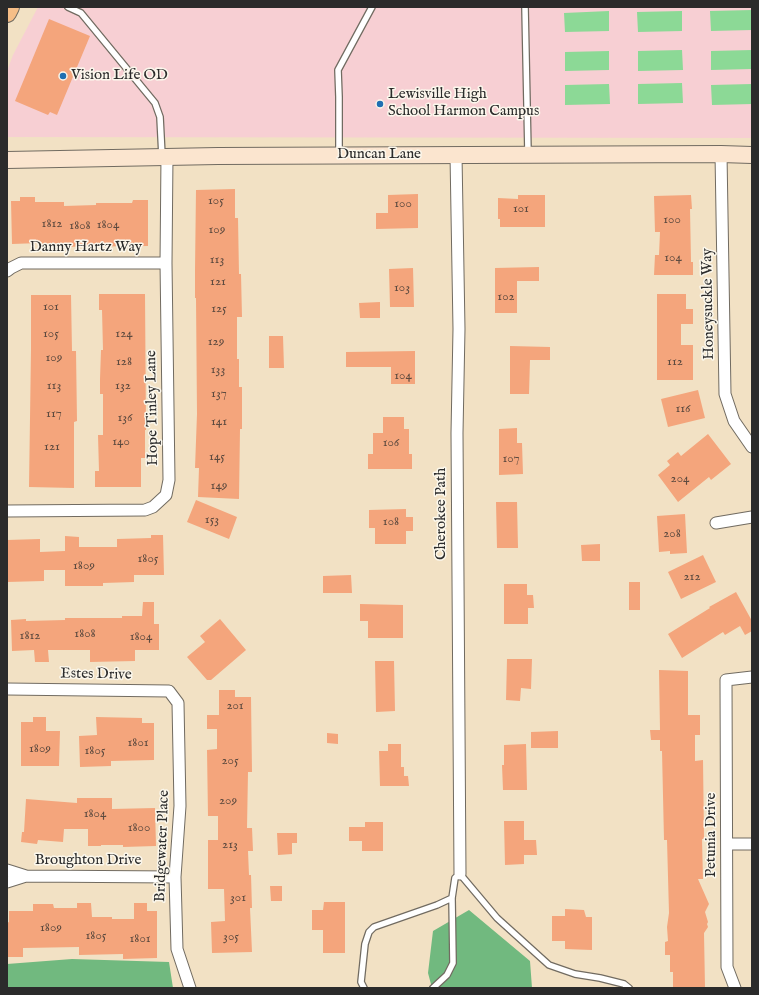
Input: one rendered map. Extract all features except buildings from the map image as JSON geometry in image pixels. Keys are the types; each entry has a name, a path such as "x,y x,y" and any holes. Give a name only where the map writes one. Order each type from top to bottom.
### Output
{"main road":[{"path":"7,13 10,7"}],"street":[{"name":"Duncan Lane","path":"7,160 164,156 338,155 721,154 752,156"},
{"name":"Honeysuckle Way","path":"721,154 725,394 734,421 752,447"},
{"name":"Cherokee Path","path":"456,155 459,329 457,433 460,874"},
{"name":"Hope Tinley Lane","path":"7,511 145,510 153,507 166,495 169,480 164,156"},
{"name":"Danny Hartz Way","path":"7,271 21,263 166,263"},
{"path":"716,523 752,517"},
{"name":"Petunia Drive","path":"735,988 727,967 726,680 752,676"},
{"name":"Estes Drive","path":"7,689 169,691 178,704"},
{"name":"Bridgewater Place","path":"178,704 180,806 175,877 177,949 190,988"},
{"path":"727,844 752,844"},
{"name":"Broughton Drive","path":"7,870 26,876 175,877"},
{"name":"Broughton Drive","path":"7,882 26,876"}],"lane":[{"path":"68,7 81,13 155,103 160,117 164,156"},
{"path":"338,155 338,70 372,7"},
{"path":"524,7 528,154"},
{"path":"433,988 447,975 453,963 452,898 455,878 460,874 497,918 549,965 575,974 624,984 629,988"},
{"path":"364,988 360,982 365,944 369,932 374,927 437,905 452,898"}],"shaded area":[{"name":"Lewisville High School Harmon Campus","path":"38,7 752,7 752,138 7,137 7,71 13,55"}],"green space":[{"path":"752,10 752,30 711,31 710,11"},
{"path":"609,11 609,31 565,32 564,13"},
{"path":"682,11 682,31 638,32 637,12"},
{"path":"682,50 683,70 638,71 638,51"},
{"path":"752,50 752,69 711,70 711,51"},
{"path":"609,51 609,70 565,71 565,52"},
{"path":"682,83 683,103 638,104 638,84"},
{"path":"609,84 610,104 565,105 565,85"},
{"path":"752,84 752,104 712,105 711,85"},
{"path":"469,910 530,961 532,988 432,988 428,973 433,931"},
{"path":"72,959 169,962 173,988 7,988 7,964"}],"place":[{"name":"Vision Life OD","path":"63,76"},
{"name":"Lewisville High School Harmon Campus","path":"380,104"}]}
